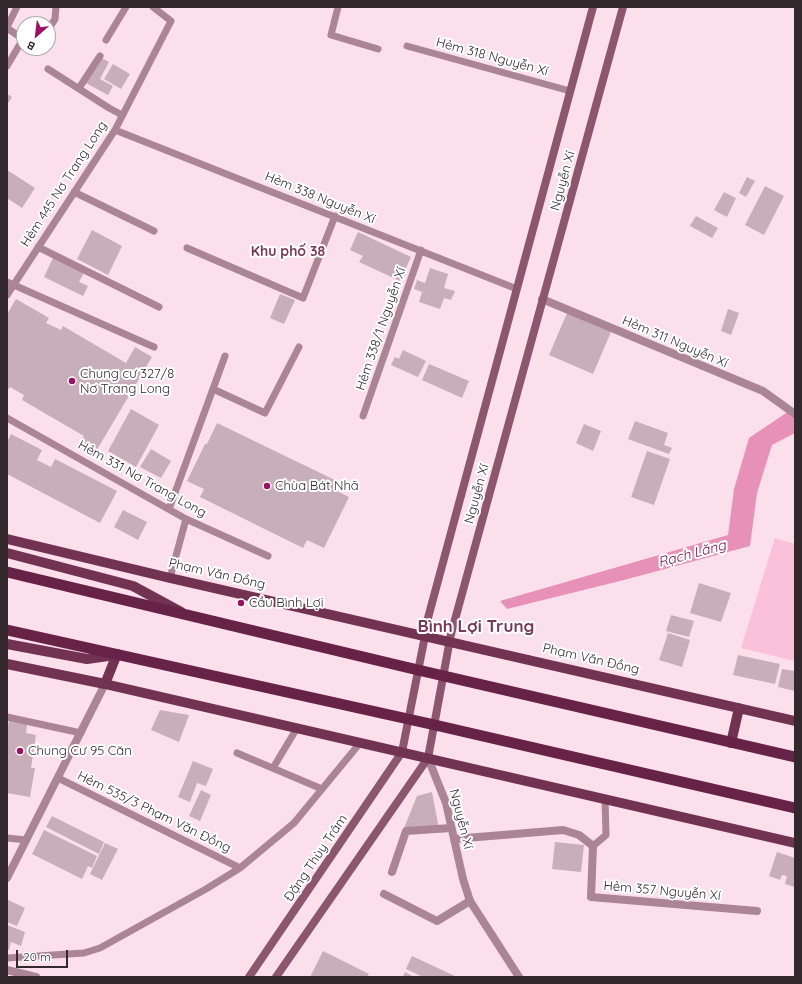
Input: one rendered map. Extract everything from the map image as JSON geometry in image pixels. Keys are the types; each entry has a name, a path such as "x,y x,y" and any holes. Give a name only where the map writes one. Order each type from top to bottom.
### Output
{"highway":[{"path":"7,572 418,670 795,757"},
{"path":"7,630 435,725 795,808"}],"main road":[{"name":"Nguyễn Xí","path":"402,752 425,636 424,629 594,7"},
{"name":"Nguyễn Xí","path":"428,758 451,642 451,634 623,7"},
{"name":"Phạm Văn Đồng","path":"7,539 170,578 795,721"},
{"path":"7,553 133,586 188,615"},
{"path":"7,644 87,659 117,654"},
{"path":"105,684 117,654"},
{"path":"7,664 105,684 795,842"},
{"path":"731,742 739,708"},
{"name":"Đặng Thùy Trâm","path":"249,977 402,752"},
{"path":"276,977 428,758"}],"street":[{"name":"Hẻm 311 Nguyễn Xí","path":"542,299 763,391 795,414"},
{"path":"7,878 105,684"},
{"name":"Nguyễn Xí","path":"428,758 446,803 463,879 470,901 519,977"},
{"path":"392,872 406,830 451,828"},
{"path":"454,839 564,830 579,835 593,846"},
{"name":"Hẻm 357 Nguyễn Xí","path":"593,846 592,897 757,911"},
{"path":"384,894 437,921 470,901"},
{"path":"7,970 36,977"}],"lane":[{"path":"7,66 23,40 7,27 17,7"},
{"path":"106,40 126,7"},
{"name":"Hẻm 445 Nơ Trang Long","path":"7,295 10,284 38,247 115,130 171,21 153,7"},
{"path":"338,7 331,35 378,49"},
{"name":"Hẻm 318 Nguyễn Xí","path":"407,46 570,91"},
{"path":"79,88 100,56"},
{"name":"Hẻm 445 Nơ Trang Long","path":"48,69 122,115"},
{"name":"Hẻm 338 Nguyễn Xí","path":"115,130 517,289"},
{"path":"74,192 154,231"},
{"path":"186,248 303,298 335,216"},
{"path":"38,247 159,307"},
{"name":"Hẻm 338/1 Nguyễn Xí","path":"363,416 421,250"},
{"path":"10,284 154,347"},
{"path":"213,389 265,413 300,347"},
{"path":"169,509 224,356"},
{"name":"Hẻm 331 Nơ Trang Long","path":"7,418 186,519 268,556"},
{"path":"170,578 186,519"},
{"path":"7,717 81,733"},
{"path":"273,768 297,728"},
{"path":"7,958 84,953 100,948 206,889 240,868 294,823 360,743"},
{"path":"237,752 322,789"},
{"name":"Hẻm 535/3 Phạm Văn Đồng","path":"58,778 240,868"},
{"path":"593,846 606,835 605,799"},
{"path":"7,838 26,840"}],"shaded area":[{"path":"775,538 795,544 795,661 741,648"}],"water":[{"name":"Rạch Lăng","path":"795,407 795,433 772,445 757,493 750,546 624,580 507,609 500,601 728,535 734,489 749,438"}],"building":[{"path":"100,57 109,62 100,79 113,86 108,95 84,82"},
{"path":"113,64 130,74 121,89 104,79"},
{"path":"7,94 12,97 7,105"},
{"path":"7,170 35,188 22,208 7,198"},
{"path":"747,177 755,181 746,197 739,193"},
{"path":"765,186 784,196 764,235 745,225"},
{"path":"724,192 736,198 727,217 714,210"},
{"path":"696,216 718,228 712,238 690,226"},
{"path":"92,230 122,246 108,275 77,259"},
{"path":"358,232 411,257 400,281 359,262 363,256 350,250"},
{"path":"54,256 85,271 79,282 88,286 83,296 44,277"},
{"path":"430,268 448,274 444,288 455,291 451,300 444,298 440,309 419,302 422,292 414,289 417,280 425,283"},
{"path":"280,294 295,300 284,324 270,318"},
{"name":"Chung cư 327/8 Nơ Trang Long","path":"16,299 49,318 46,323 61,330 63,326 126,363 135,347 152,357 95,453 79,444 84,436 22,400 24,395 10,387 7,391 7,314"},
{"path":"728,309 739,313 731,335 721,331"},
{"path":"567,313 611,332 593,374 549,355"},
{"path":"403,350 426,361 418,377 391,365 395,357 399,359"},
{"path":"429,364 469,381 462,398 422,380"},
{"path":"131,409 159,425 136,467 108,451"},
{"path":"635,421 668,433 664,445 672,448 669,454 628,439"},
{"name":"Chùa Bát Nhã","path":"217,423 339,482 335,490 349,497 324,548 307,540 303,548 200,497 204,489 187,481"},
{"path":"584,424 601,431 593,451 576,443"},
{"path":"11,434 42,450 37,460 51,467 55,459 117,491 100,523 7,474 7,442"},
{"path":"151,449 171,461 161,478 140,467"},
{"path":"647,451 670,459 654,505 631,497"},
{"path":"123,510 147,522 138,540 114,527"},
{"path":"699,583 731,593 721,622 690,613"},
{"path":"671,615 694,621 689,637 666,631"},
{"path":"668,633 690,640 682,667 659,660"},
{"path":"738,655 780,664 775,684 733,675"},
{"path":"782,669 795,671 795,691 778,687"},
{"path":"160,710 189,715 179,742 151,730"},
{"name":"Chung Cư 95 Căn","path":"9,721 27,724 26,733 36,735 31,768 35,768 30,797 7,793 7,731"},
{"path":"193,761 213,769 206,786 197,783 190,802 178,797"},
{"path":"201,790 211,795 200,821 189,816"},
{"path":"432,792 439,829 404,828 417,796"},
{"path":"52,816 104,842 99,854 46,827"},
{"path":"44,830 97,856 92,868 88,866 82,879 32,854"},
{"path":"555,842 584,845 581,872 552,869"},
{"path":"105,843 118,849 102,880 90,874"},
{"path":"777,852 795,858 795,887 785,884 787,876 782,875 780,880 769,876"},
{"path":"8,900 25,908 17,926 7,922"},
{"path":"7,925 25,932 21,946 11,942 9,950 7,950"},
{"path":"323,951 369,974 367,977 310,977"},
{"path":"412,956 457,977 423,977 406,969"},
{"path":"405,972 414,977 403,977"}],"place":[{"name":"Chung cư 327/8 Nơ Trang Long","path":"72,381"},
{"name":"Chùa Bát Nhã","path":"267,486"},
{"name":"Cầu Bình Lợi","path":"241,603"},
{"name":"Chung Cư 95 Căn","path":"20,751"}],"district":[{"name":"Khu phố 38","path":"288,252"},
{"name":"Bình Lợi Trung","path":"476,627"}]}
